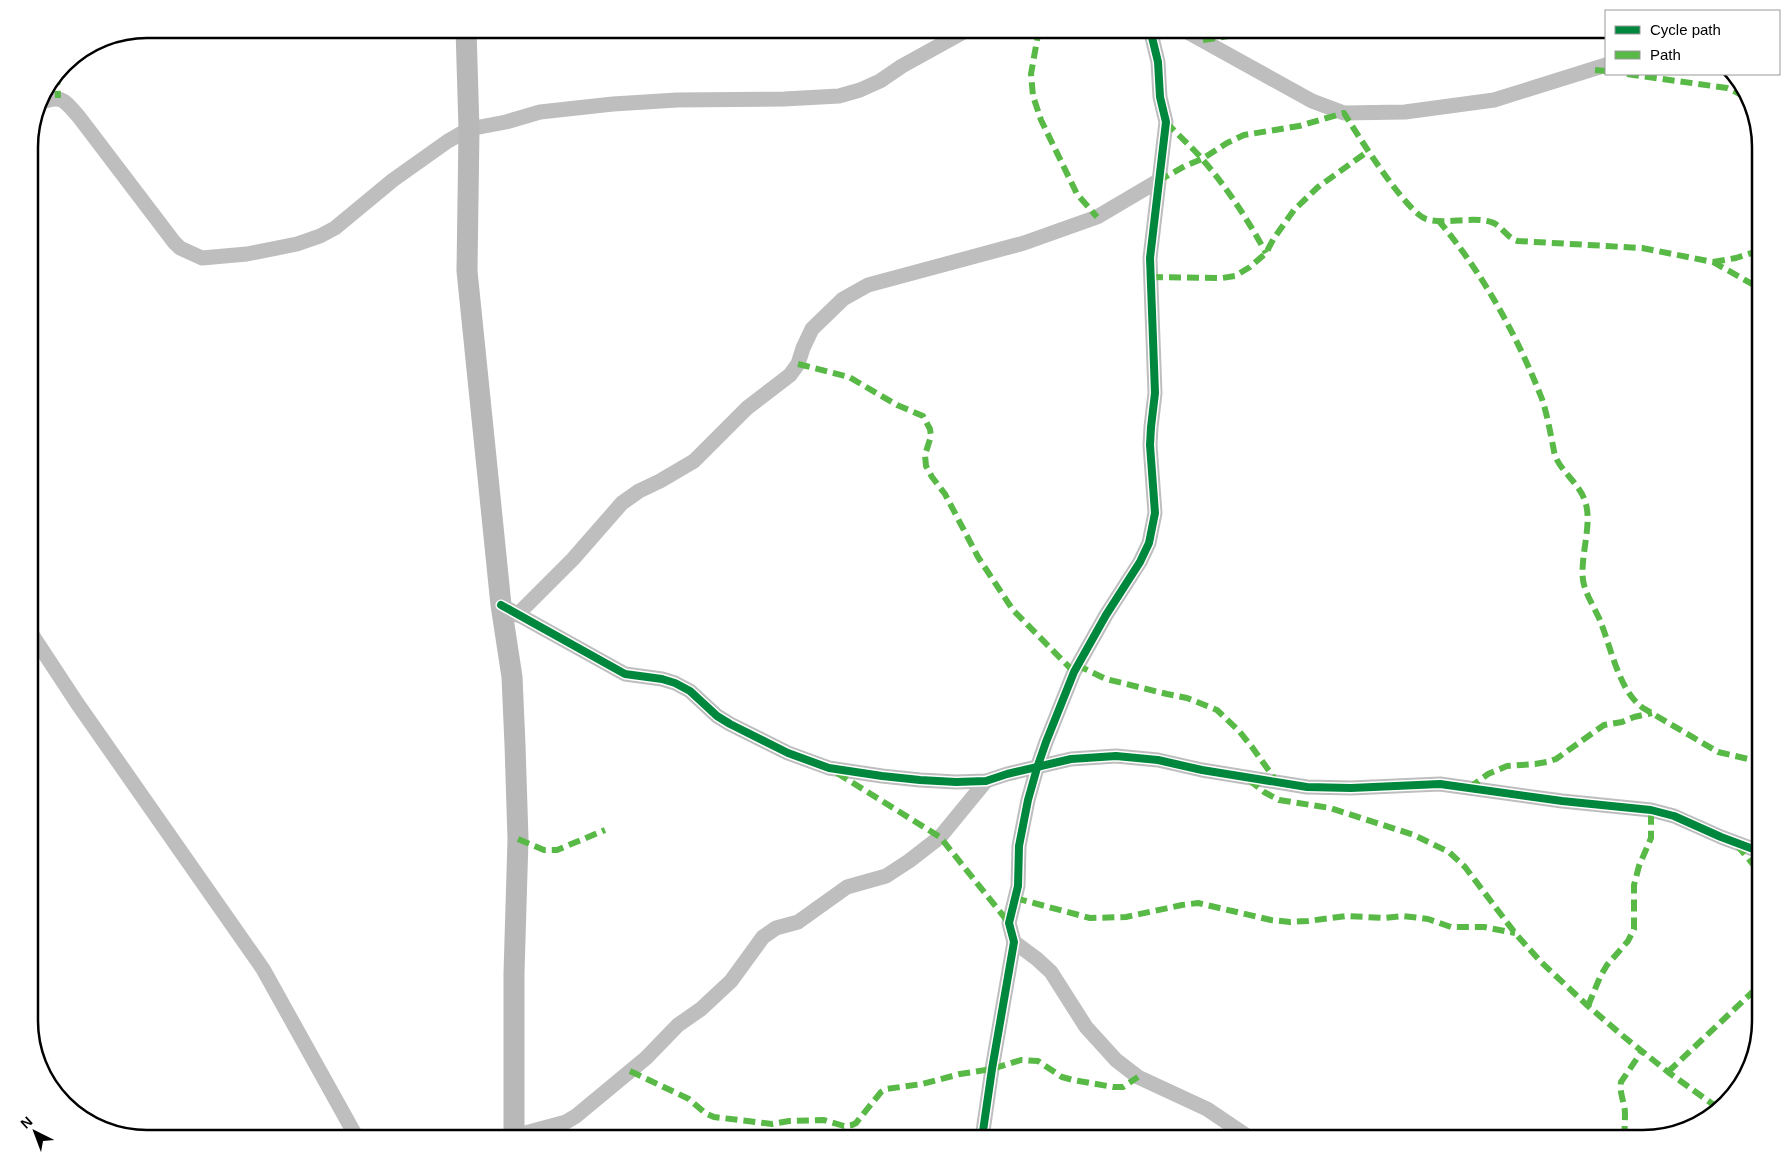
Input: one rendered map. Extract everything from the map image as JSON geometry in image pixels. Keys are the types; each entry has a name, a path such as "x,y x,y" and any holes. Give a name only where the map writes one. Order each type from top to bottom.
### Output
{"street":[{"path":"466,38 469,129 467,271 509,610 512,677 517,820 514,1130"},
{"path":"48,100 54,98 64,101 79,117 174,242 180,248 202,258 247,254 297,244 320,236 335,228 393,180 448,141 469,129 506,122 540,112 613,104 677,100 784,99 839,96 860,90 880,81 954,38"},
{"path":"983,1130 1014,942 1009,923 1018,886 1020,846 1028,800 1037,768 1074,672 1106,615 1140,562 1149,543 1156,513 1151,472 1150,427 1154,407 1155,383 1150,258 1166,122 1160,97 1158,62 1152,38"},
{"path":"1198,38 1312,101 1344,113 1405,112 1494,100 1605,65"},
{"path":"509,610 573,559 622,503 639,491 694,461 747,408 790,375 798,364 812,329 843,299 868,285 1024,243 1097,217 1158,181"},
{"path":"509,610 625,674 662,678 675,683 690,691 722,719 788,753 829,768 882,776 956,782 986,781 1007,774 1071,759 1116,756 1158,760 1202,770 1307,787 1351,788 1440,784 1562,801 1651,810 1674,816 1720,837 1752,849"},
{"path":"38,644 76,703 263,969 353,1130"},
{"path":"538,1130 559,1124 576,1116 646,1058 678,1025 701,1009 731,981 763,937 776,928 798,922 847,887 886,876 940,837 986,781"},
{"path":"1014,942 1051,972 1086,1027 1116,1060 1138,1077 1207,1109 1238,1130"}],"marked path":[{"path":"1037,38 1031,74 1033,96 1041,120 1077,194 1097,217"},
{"path":"1203,40 1216,38"},
{"path":"1595,70 1605,71"},
{"path":"1634,75 1727,88 1739,93"},
{"path":"57,84 58,98"},
{"path":"1158,181 1244,135 1299,126 1344,113 1394,187 1406,202 1426,219 1433,221 1483,220 1495,224 1510,237 1518,241 1642,248 1713,262 1752,284"},
{"path":"1166,122 1199,155 1221,182 1245,217 1266,253"},
{"path":"1151,277 1222,278 1235,276 1250,267 1266,253 1294,210 1318,187 1367,152"},
{"path":"1438,220 1484,283 1510,328 1542,399 1555,456 1583,495 1588,519 1583,560 1584,585 1627,690 1643,708 1718,752 1752,760"},
{"path":"1713,262 1752,253"},
{"path":"798,364 849,377 897,405 923,416 930,429 931,436 925,455 926,466 945,494 978,557 1013,610 1074,672"},
{"path":"1076,668 1083,668 1106,679 1187,698 1217,710 1239,731 1277,782"},
{"path":"1469,788 1488,774 1507,766 1535,764 1556,759 1604,725 1652,713"},
{"path":"837,773 940,837 1009,923"},
{"path":"1249,780 1264,792 1279,800 1330,808 1414,835 1449,852 1465,867 1515,933 1541,962 1623,1036 1713,1104"},
{"path":"1588,1006 1607,965 1628,941 1634,929 1634,885 1639,866 1651,838 1651,810"},
{"path":"518,839 544,850 557,850 605,830"},
{"path":"1737,845 1752,863"},
{"path":"1015,898 1090,918 1126,917 1198,903 1271,920 1290,922 1347,916 1384,918 1403,916 1428,919 1451,927 1484,927 1515,933"},
{"path":"1668,1072 1752,993"},
{"path":"1625,1130 1625,1110 1621,1082 1642,1051"},
{"path":"630,1071 689,1099 705,1113 714,1117 772,1124 789,1121 824,1120 844,1126 856,1123 881,1092 886,1089 922,1084 960,1074 992,1069 1021,1060 1038,1061 1062,1077 1113,1087 1123,1087 1138,1077"}],"cycle path":[{"path":"983,1130 1014,942 1009,923 1018,886 1019,846 1028,800 1046,742 1074,672 1106,615 1140,562 1149,543 1155,513 1150,445 1155,393 1150,258 1166,122 1160,97 1158,62 1152,38"},
{"path":"501,605 625,674 662,679 675,683 690,691 717,716 730,724 788,753 829,768 920,780 986,781 1007,774 1071,759 1116,756 1158,760 1202,770 1307,787 1351,788 1440,784 1562,801 1651,810 1674,816 1752,849"}]}
